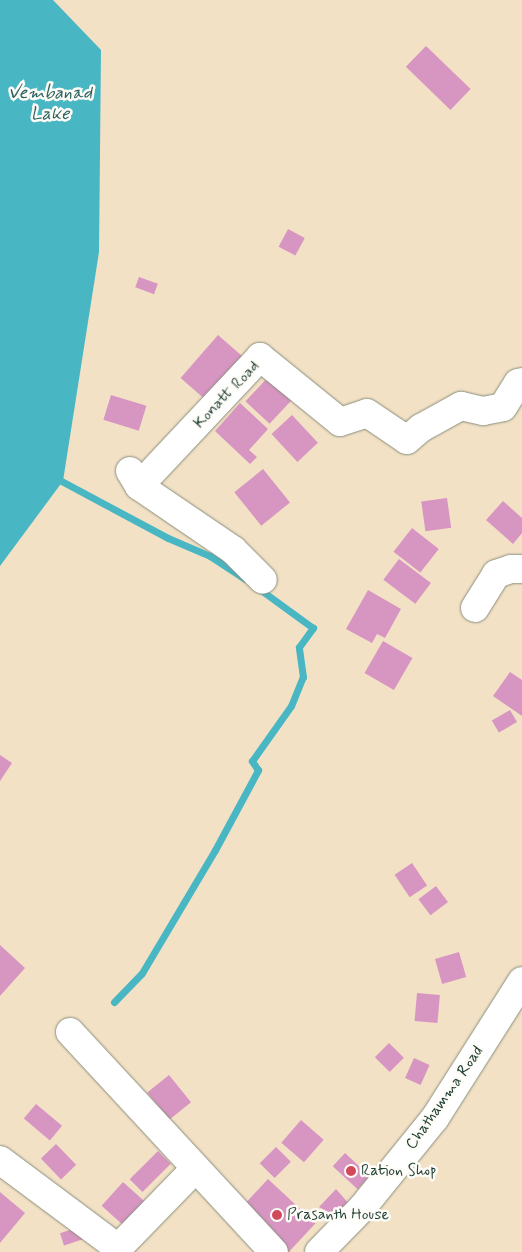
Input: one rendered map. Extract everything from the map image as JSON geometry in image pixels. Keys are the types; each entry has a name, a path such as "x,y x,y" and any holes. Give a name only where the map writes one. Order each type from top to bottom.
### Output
{"street":[{"name":"Konatt Road","path":"263,580 233,550 134,478 260,357 340,422 367,413 407,440 421,428 461,406 483,411 503,407 518,383 522,382"},
{"path":"475,608 496,574 511,568 522,569"},
{"name":"Chathamma Road","path":"319,1252 362,1208 435,1118 522,981"},
{"path":"70,1032 274,1252"},
{"path":"0,1160 114,1245 122,1244 196,1168"}],"water":[{"name":"Vembanad Lake","path":"0,0 53,0 101,50 99,252 63,481 0,566"}],"building":[{"path":"426,46 471,89 450,110 406,67"},
{"path":"288,229 305,238 295,256 279,247"},
{"path":"139,277 158,284 154,294 135,287"},
{"path":"218,335 243,357 206,400 181,378"},
{"path":"270,375 294,398 270,424 245,401"},
{"path":"111,395 146,406 139,431 103,420"},
{"path":"240,403 268,429 249,450 257,457 250,464 215,431"},
{"path":"292,415 318,443 297,462 272,434"},
{"path":"263,469 290,502 261,526 234,492"},
{"path":"447,498 451,528 425,531 421,502"},
{"path":"503,501 522,518 522,533 513,544 486,520"},
{"path":"412,528 439,549 420,573 394,552"},
{"path":"399,559 431,583 415,604 383,580"},
{"path":"368,590 401,609 385,638 377,634 372,643 346,629"},
{"path":"383,641 412,658 394,690 364,673"},
{"path":"510,672 522,680 522,716 493,696"},
{"path":"510,710 517,722 499,733 492,720"},
{"path":"0,755 12,763 0,781"},
{"path":"412,863 427,885 410,897 395,875"},
{"path":"436,886 448,902 430,915 418,899"},
{"path":"0,945 25,968 0,996"},
{"path":"459,952 466,977 442,984 435,959"},
{"path":"417,993 440,995 437,1023 415,1021"},
{"path":"389,1043 404,1058 390,1072 375,1057"},
{"path":"414,1058 430,1065 421,1085 405,1078"},
{"path":"169,1075 191,1102 169,1120 147,1093"},
{"path":"36,1104 62,1126 50,1140 24,1119"},
{"path":"301,1120 324,1140 304,1162 281,1143"},
{"path":"56,1144 76,1165 61,1179 41,1159"},
{"path":"276,1147 291,1162 275,1178 260,1163"},
{"path":"158,1151 171,1164 142,1192 130,1179"},
{"name":"Ration Shop","path":"345,1153 370,1176 358,1189 333,1166"},
{"name":"Prasanth House","path":"268,1179 316,1223 289,1252 286,1252 240,1209"},
{"path":"123,1182 145,1202 124,1226 102,1206"},
{"path":"336,1189 350,1205 338,1217 319,1207"},
{"path":"0,1192 25,1213 0,1243"},
{"path":"79,1227 83,1239 64,1246 60,1233"}],"waterway":[{"path":"54,477 168,538 210,556 245,579"},
{"path":"114,1002 142,973 215,850 258,770 252,761 291,706 303,677 299,647 313,628 258,588"}],"place":[{"name":"Ration Shop","path":"351,1171"},
{"name":"Prasanth House","path":"277,1215"}]}
